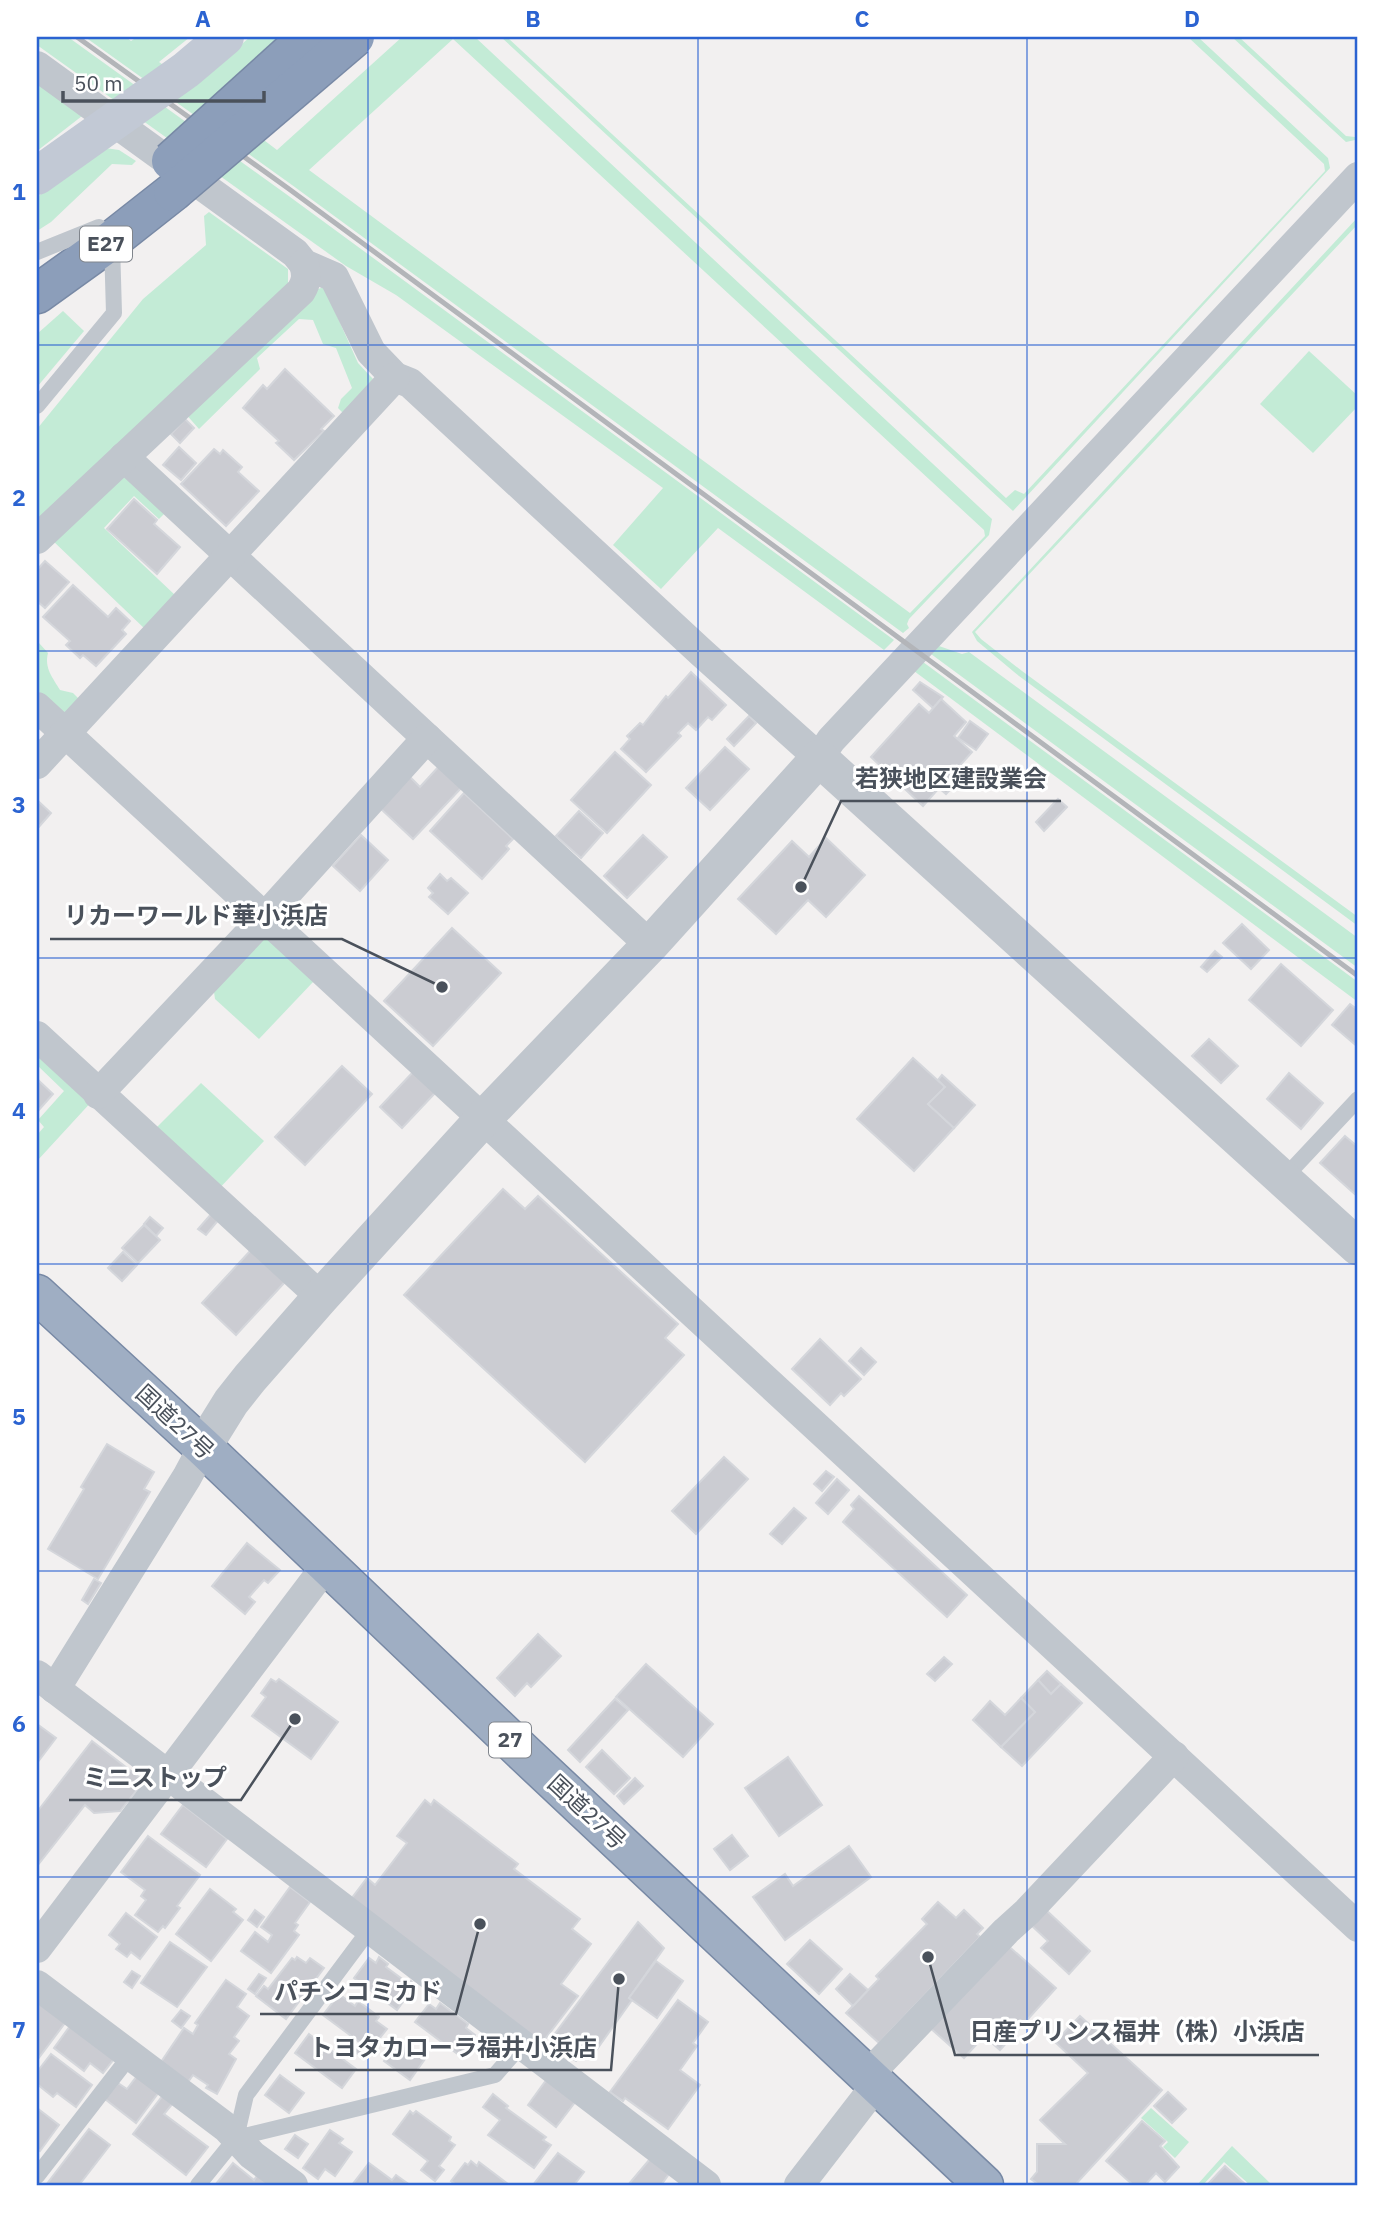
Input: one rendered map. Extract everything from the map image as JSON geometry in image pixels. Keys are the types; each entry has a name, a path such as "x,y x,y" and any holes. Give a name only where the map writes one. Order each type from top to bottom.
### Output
{"highway":[{"name":"E27","path":"164,184 308,37"},
{"name":"E27","path":"37,293 164,184 355,37"},
{"name":"国道27号","path":"37,1294 203,1447 984,2185"}],"main road":[{"path":"37,176 186,70 225,37"}],"street":[{"path":"37,66 295,253 304,264 307,274 301,291 37,539"},
{"path":"706,2185 46,1682 187,1477 231,1402 250,1378 483,1119 650,945 819,758 831,740 1358,177"},
{"path":"304,264 334,277 371,352 395,377 410,383 1358,1247"},
{"path":"37,764 395,377"},
{"path":"124,457 650,945"},
{"path":"37,707 1358,1927"},
{"path":"98,1094 265,917 427,738"},
{"path":"37,1036 321,1297"},
{"path":"37,1948 326,1566"},
{"path":"799,2185 872,2079 1006,1931 1174,1756"},
{"path":"37,1985 227,2128 252,2155 293,2185"}],"lane":[{"path":"37,252 105,233 114,313 37,406"},
{"path":"1284,1178 1358,1099"},
{"path":"198,2185 236,2138 246,2095 370,1929"},
{"path":"236,2138 495,2075 522,2044"},
{"path":"37,2176 130,2056"}],"green space":[{"path":"37,37 68,37 894,640 884,650 718,528 661,589 613,545 663,488 396,295 346,266 37,45"},
{"path":"85,37 126,37 131,41 137,37 190,37 159,62 193,86 250,37 294,37 218,105 277,150 402,37 475,37 992,519 989,535 909,619 909,628 903,633 292,185","holes":["453,39 984,530 985,536 910,613 309,170"]},
{"path":"501,37 507,37 1006,498 1015,490 1024,494 1325,171 1324,164 1188,37 1198,37 1328,158 1330,168 1013,511"},
{"path":"1232,37 1239,37 1346,136 1355,137 1358,134 1358,137 1346,142"},
{"path":"37,81 82,116 37,151"},
{"path":"105,148 119,150 136,161 132,165 112,164 51,222 37,231 37,197"},
{"path":"209,212 288,269 288,292 37,526 37,429 143,299 206,245 204,216"},
{"path":"1358,217 1358,224 975,632 1022,671 1358,917 1358,926 1019,676 977,641 972,632"},
{"path":"324,287 358,363 373,379 343,413 338,408 341,399 352,388 336,348 323,344 313,320 299,319 257,358 260,369 199,429 184,412 318,289"},
{"path":"63,311 84,331 37,387 37,334"},
{"path":"1309,351 1358,396 1358,406 1313,453 1260,404"},
{"path":"121,472 167,511 159,519 134,496 104,528 176,596 145,629 51,539"},
{"path":"39,643 48,653 48,668 60,690 73,693 81,701 66,717 37,690"},
{"path":"939,646 962,654 969,652 1358,938 1358,968 931,654"},
{"path":"923,662 1358,982 1358,1002 914,671"},
{"path":"268,937 314,981 259,1039 215,999 213,985 258,938"},
{"path":"37,1045 94,1099 37,1161 37,1135 44,1127 38,1120 64,1091 37,1065"},
{"path":"201,1083 264,1141 216,1192 151,1133"},
{"path":"1151,2108 1189,2142 1175,2158 1163,2147 1168,2142 1141,2118"},
{"path":"1232,2146 1272,2185 1250,2185 1224,2162 1203,2185 1197,2185"}],"building":[{"path":"285,369 334,416 321,429 324,431 294,460 276,443 279,441 243,408 263,385 267,389"},
{"path":"185,419 194,428 180,443 171,434"},
{"path":"179,447 196,463 181,480 163,465"},
{"path":"214,449 220,454 223,450 242,467 238,472 259,491 226,526 181,484"},
{"path":"134,499 157,520 154,524 180,547 157,574 107,529"},
{"path":"45,561 69,582 45,608 37,601 37,570"},
{"path":"73,585 108,617 116,608 130,621 122,630 126,634 96,666 83,655 80,658 66,645 70,641 43,617"},
{"path":"691,672 726,705 712,720 708,717 696,730 688,723 678,733 681,736 646,772 621,749 630,739 627,736 640,723 643,725 666,696 668,698"},
{"path":"920,682 943,697 933,708 913,690"},
{"path":"941,699 966,722 954,736 972,752 955,771 962,777 946,794 939,788 923,806 871,757 919,704 929,713"},
{"path":"749,716 756,723 734,746 727,739"},
{"path":"970,721 988,734 976,750 958,738"},
{"path":"725,747 749,769 710,810 686,788"},
{"path":"615,752 651,785 607,833 571,800"},
{"path":"441,764 464,785 413,839 380,808 410,777 420,787"},
{"path":"464,793 513,839 506,846 509,849 482,879 430,831"},
{"path":"1058,799 1067,807 1044,831 1036,822"},
{"path":"37,800 51,813 37,829"},
{"path":"579,811 603,833 581,858 556,836"},
{"path":"361,835 388,860 360,891 333,866"},
{"path":"643,835 667,857 627,898 604,876"},
{"path":"826,838 865,875 826,917 808,900 776,934 738,899 792,841 809,857"},
{"path":"440,874 447,881 451,878 468,893 448,914 429,897 433,893 428,888"},
{"path":"1242,924 1269,950 1251,969 1223,943"},
{"path":"452,928 501,973 433,1046 384,1001"},
{"path":"1215,951 1222,957 1207,972 1201,967"},
{"path":"1281,964 1333,1010 1301,1046 1249,1000"},
{"path":"1350,1004 1358,1010 1358,1047 1332,1025"},
{"path":"1209,1039 1238,1066 1221,1083 1192,1056"},
{"path":"913,1058 945,1087 928,1104 954,1128 914,1171 857,1119"},
{"path":"342,1066 372,1094 305,1165 275,1137"},
{"path":"414,1071 436,1092 402,1128 380,1107"},
{"path":"1289,1073 1323,1103 1301,1129 1267,1099"},
{"path":"942,1075 975,1105 954,1128 928,1104 945,1087 938,1080"},
{"path":"37,1079 53,1094 37,1112"},
{"path":"1345,1136 1358,1147 1357,1196 1320,1163"},
{"path":"503,1189 525,1209 538,1196 678,1324 665,1338 684,1355 585,1462 404,1295"},
{"path":"213,1212 220,1218 206,1235 198,1229"},
{"path":"150,1217 163,1228 156,1236 144,1224"},
{"path":"144,1225 160,1240 138,1263 122,1248"},
{"path":"251,1250 285,1282 236,1335 202,1303"},
{"path":"123,1252 137,1265 122,1281 108,1268"},
{"path":"820,1339 861,1379 844,1396 841,1393 830,1405 792,1369"},
{"path":"861,1348 876,1362 864,1375 849,1361"},
{"path":"107,1444 154,1472 144,1489 150,1492 98,1579 48,1549"},
{"path":"724,1457 748,1479 696,1534 672,1511"},
{"path":"826,1471 834,1477 822,1491 814,1484"},
{"path":"837,1479 849,1490 828,1514 816,1503"},
{"path":"859,1496 967,1595 947,1617 843,1522 854,1509 851,1505"},
{"path":"794,1508 806,1518 782,1544 770,1534"},
{"path":"247,1543 280,1570 268,1583 264,1580 249,1597 255,1602 245,1614 212,1586"},
{"path":"94,1579 101,1583 88,1604 82,1600"},
{"path":"538,1634 561,1656 531,1687 527,1683 515,1696 497,1678"},
{"path":"944,1657 952,1664 935,1681 927,1674"},
{"path":"646,1664 713,1724 683,1757 616,1697"},
{"path":"1047,1671 1061,1684 1051,1694 1038,1680"},
{"path":"271,1679 276,1682 279,1679 338,1722 311,1759 252,1716 266,1697 261,1693"},
{"path":"1038,1680 1051,1694 1061,1684 1082,1703 1022,1766 1001,1747 1035,1712 1021,1698"},
{"path":"1021,1698 1035,1712 1001,1747 973,1720 990,1701 1005,1715"},
{"path":"615,1699 628,1710 580,1762 568,1750"},
{"path":"37,1724 56,1738 37,1763"},
{"path":"92,1741 144,1781 120,1811 94,1813 85,1805 37,1866 37,1812"},
{"path":"602,1750 630,1778 614,1794 586,1767"},
{"path":"788,1757 822,1805 779,1836 745,1788"},
{"path":"635,1778 643,1786 624,1804 617,1796"},
{"path":"425,1800 431,1805 434,1800 518,1864 514,1869 580,1919 572,1929 591,1944 561,1984 578,1996 542,2043 351,1899 367,1878 375,1885 407,1843 397,1836"},
{"path":"183,1805 227,1839 206,1867 161,1834"},
{"path":"732,1835 748,1856 730,1870 714,1849"},
{"path":"148,1836 200,1875 177,1906 180,1908 165,1928 163,1926 158,1932 135,1915 146,1900 141,1896 145,1890 121,1872"},
{"path":"849,1846 871,1877 785,1940 753,1897 785,1874 793,1886"},
{"path":"290,1887 310,1902 295,1923 298,1925 294,1931 299,1935 271,1973 241,1951 255,1932 268,1942 272,1935 261,1927"},
{"path":"210,1889 236,1909 233,1912 243,1920 211,1961 176,1934"},
{"path":"938,1902 956,1918 964,1910 983,1928 977,1934 980,1937 879,2043 846,2013 879,1979 876,1976 927,1924 922,1919"},
{"path":"255,1910 264,1917 257,1927 248,1920"},
{"path":"1046,1910 1090,1951 1069,1974 1041,1948 1048,1941 1031,1925"},
{"path":"126,1913 157,1937 140,1959 131,1952 127,1957 116,1949 120,1944 109,1935"},
{"path":"638,1922 664,1948 629,1998 632,2000 590,2059 582,2053 576,2061 548,2043"},
{"path":"810,1940 842,1969 819,1994 787,1964"},
{"path":"170,1942 207,1967 177,2007 141,1983"},
{"path":"1005,1943 1056,1988 1000,2050 984,2036 964,2058 929,2027"},
{"path":"297,1957 306,1963 310,1958 324,1968 286,2019 256,1996 264,1986 268,1989 292,1958 295,1960"},
{"path":"379,1957 388,1964 386,1967 409,1984 411,1981 415,1985 397,2010 354,1978 369,1958 376,1963"},
{"path":"656,1961 683,1981 657,2018 629,1998"},
{"path":"132,1971 140,1976 132,1988 124,1982"},
{"path":"259,1974 266,1978 255,1994 248,1989"},
{"path":"850,1974 868,1990 853,2006 836,1989"},
{"path":"226,1980 246,1994 237,2007 249,2016 234,2037 239,2041 229,2054 236,2059 217,2094 206,2088 208,2085 193,2075 188,2082 161,2062 184,2028 193,2034 198,2025 195,2023"},
{"path":"339,1994 355,2006 358,2001 379,2017 376,2021 387,2029 370,2050 323,2015"},
{"path":"678,2000 708,2022 693,2043 697,2046 680,2070 700,2085 668,2129 625,2098 623,2101 610,2092"},
{"path":"37,2002 65,2023 38,2059 37,2058"},
{"path":"440,2003 468,2024 466,2028 475,2035 459,2055 415,2022 429,2004 436,2009"},
{"path":"181,2010 190,2016 181,2028 172,2021"},
{"path":"1080,2016 1162,2090 1075,2185 1039,2185 1031,2179 1037,2172 1037,2144 1065,2144 1040,2120 1088,2073 1055,2042"},
{"path":"70,2026 114,2059 103,2073 90,2063 84,2071 54,2048"},
{"path":"309,2034 356,2069 342,2088 295,2053"},
{"path":"346,2039 365,2053 362,2057 343,2044"},
{"path":"399,2040 425,2059 410,2080 384,2061"},
{"path":"51,2054 92,2085 76,2107 57,2093 53,2097 37,2084 37,2072"},
{"path":"280,2075 304,2093 289,2113 265,2095"},
{"path":"137,2076 159,2092 136,2123 105,2099 118,2083 127,2089"},
{"path":"547,2079 576,2101 556,2127 528,2105"},
{"path":"1168,2092 1186,2109 1172,2123 1154,2106"},
{"path":"164,2094 174,2102 164,2114 208,2147 186,2175 133,2134"},
{"path":"493,2094 508,2106 506,2108 546,2137 543,2140 551,2145 534,2168 488,2135 500,2120 483,2107"},
{"path":"37,2108 59,2125 40,2151 37,2148"},
{"path":"410,2111 413,2114 416,2111 451,2137 449,2141 455,2145 439,2166 444,2170 435,2181 421,2170 428,2161 393,2134"},
{"path":"1142,2121 1165,2141 1160,2146 1179,2167 1165,2182 1156,2173 1145,2185 1133,2185 1106,2161"},
{"path":"89,2129 110,2145 79,2185 46,2185"},
{"path":"330,2130 343,2139 339,2143 352,2152 335,2176 325,2169 318,2179 303,2168"},
{"path":"295,2135 308,2144 298,2158 285,2149"},
{"path":"558,2153 584,2172 574,2185 533,2185"},
{"path":"650,2159 669,2174 663,2185 628,2185"},
{"path":"471,2161 477,2166 479,2162 508,2184 456,2185 451,2181 465,2163 468,2165"},
{"path":"233,2163 254,2180 258,2174 270,2182 267,2185 216,2184"},
{"path":"369,2163 392,2180 396,2175 410,2185 352,2185"},
{"path":"1225,2166 1246,2185 1207,2185"}],"railway":[{"path":"77,37 289,189 1358,976"}],"place":[{"name":"若狭地区建設業会","path":"801,887"},
{"name":"リカーワールド華小浜店","path":"442,987"},
{"name":"ミニストップ","path":"295,1719"},
{"name":"パチンコミカド","path":"480,1924"},
{"name":"日産プリンス福井（株）小浜店","path":"928,1957"},
{"name":"トヨタカローラ福井小浜店","path":"619,1979"}]}
